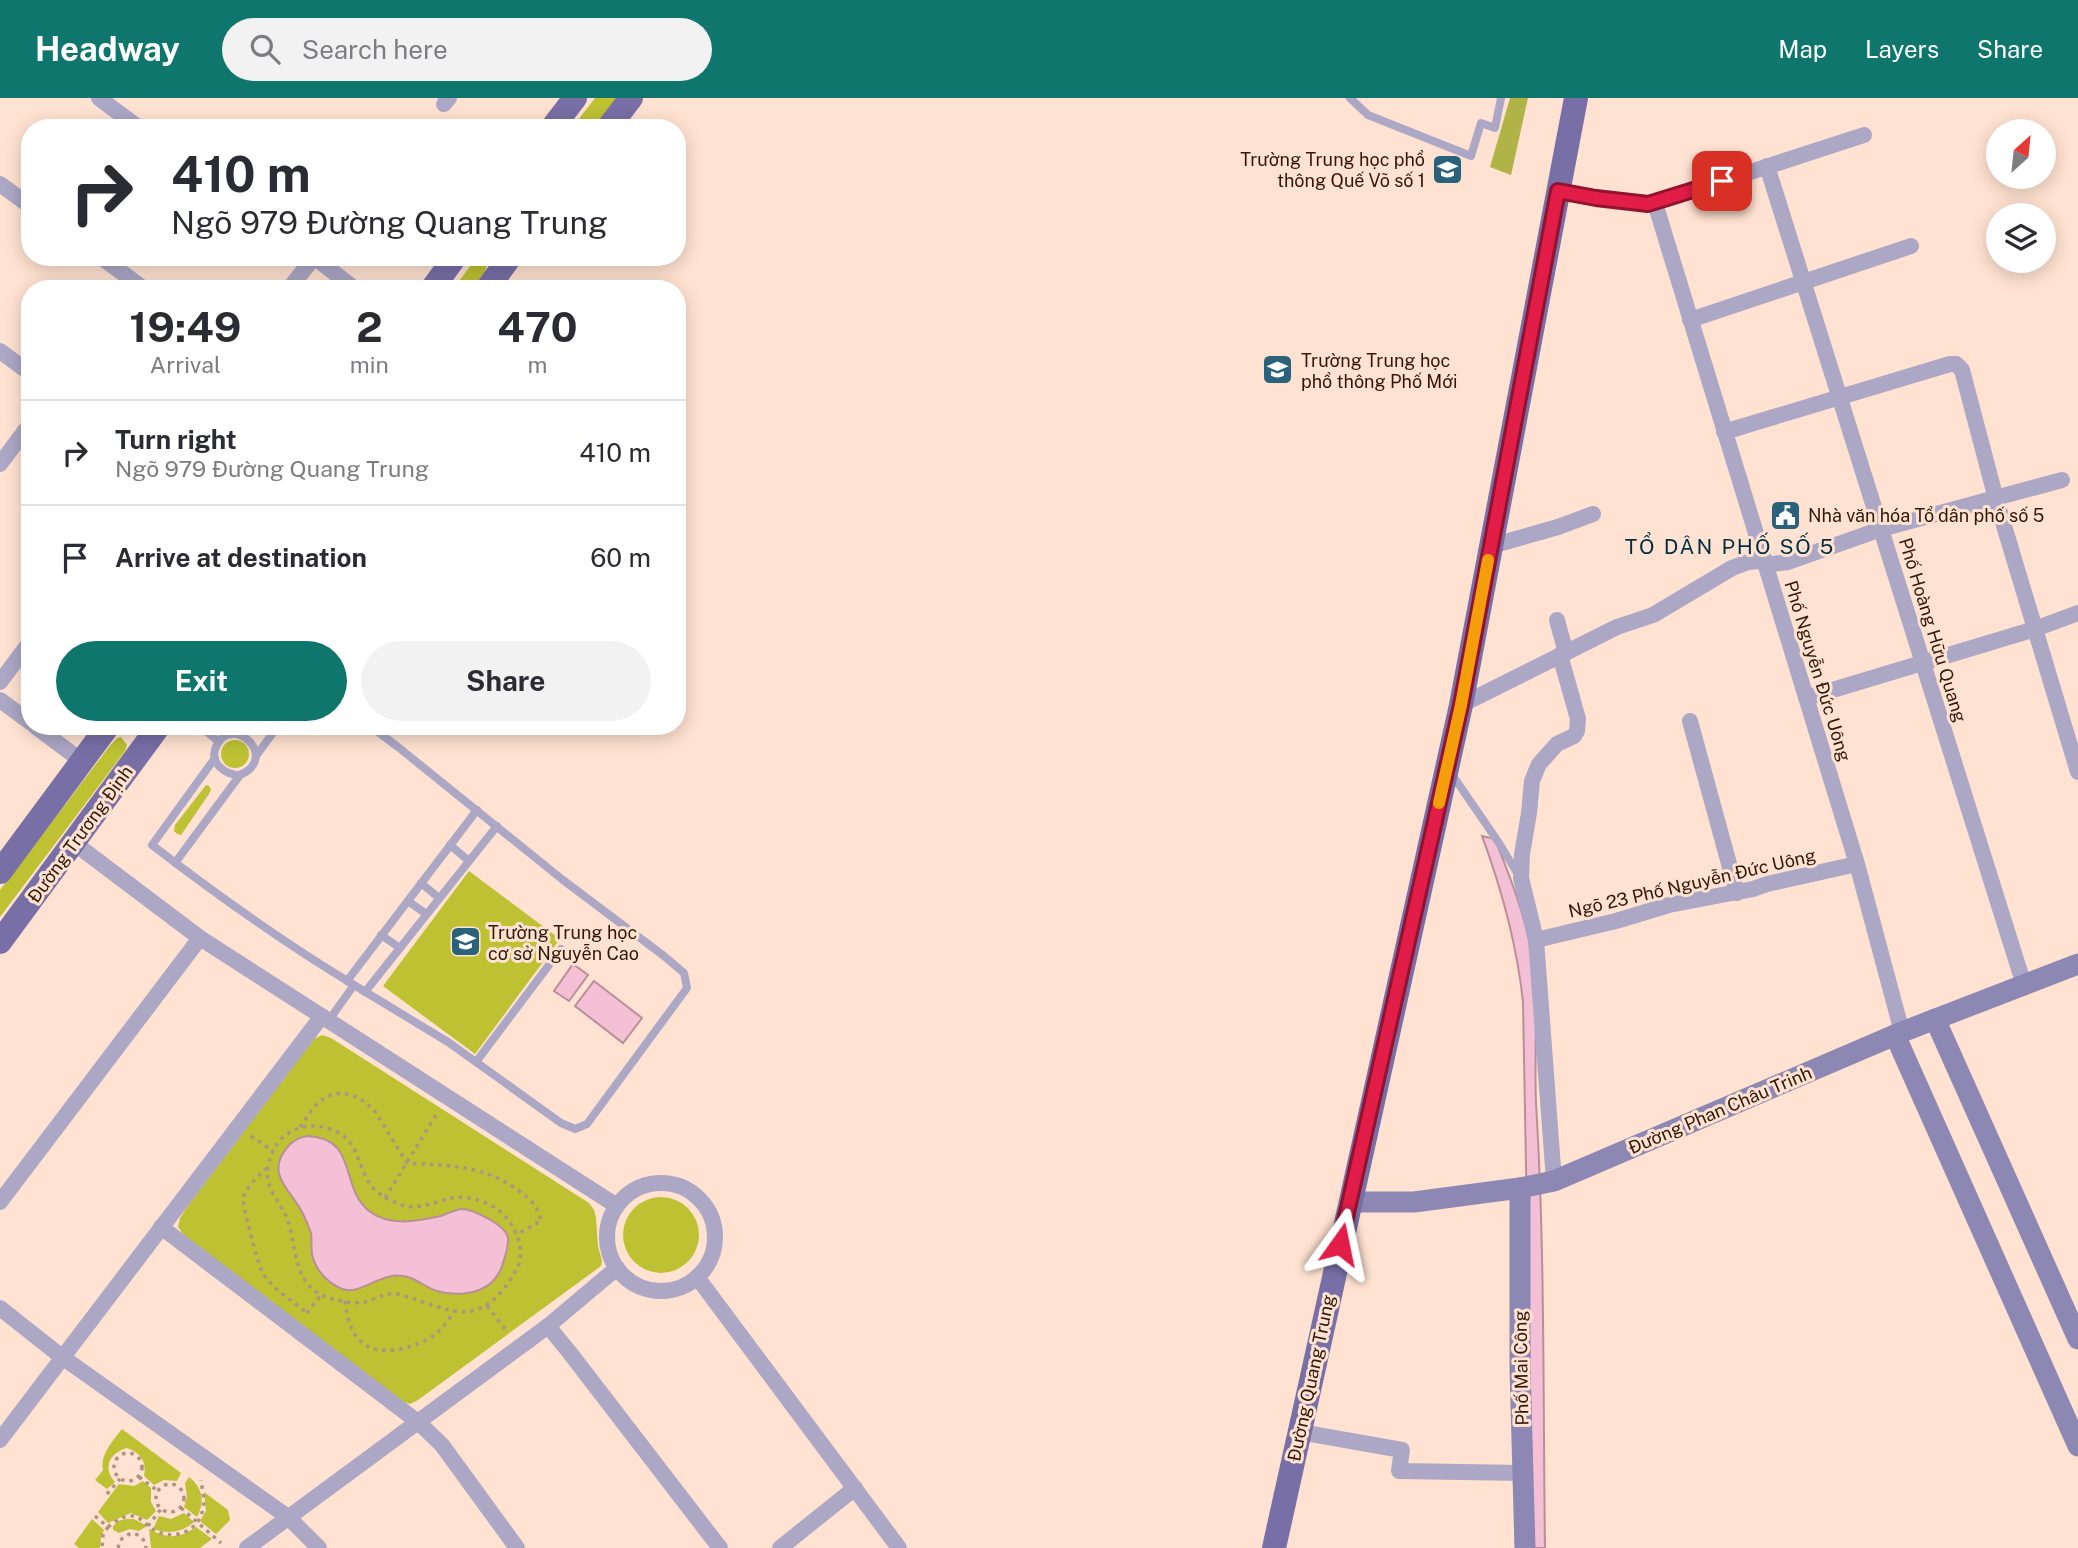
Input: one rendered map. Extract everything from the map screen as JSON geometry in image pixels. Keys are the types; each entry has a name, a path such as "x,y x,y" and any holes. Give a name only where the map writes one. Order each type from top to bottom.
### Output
{"main road":[{"path":"559,119 575,98"},
{"path":"615,119 631,98"},
{"name":"Đường Quang Trung","path":"1274,1548 1461,705 1576,98"},
{"path":"0,872 102,735"},
{"name":"Đường Trương Định","path":"0,942 152,735"}],"street":[{"path":"99,98 127,119"},
{"path":"1558,191 1648,204 1864,135"},
{"name":"Phố Hoàng Hữu Quang","path":"1767,166 2024,985"},
{"path":"0,184 21,199"},
{"name":"Phố Nguyễn Đức Uông","path":"1655,202 1857,864 1899,1033"},
{"path":"1690,320 1910,246"},
{"path":"113,266 132,280"},
{"path":"296,280 307,266"},
{"path":"326,266 343,280"},
{"path":"0,351 21,366"},
{"path":"1724,432 1956,364 1962,370 1996,499 2078,772"},
{"path":"0,464 21,436"},
{"path":"1461,705 1617,627 1653,615 1732,568 1748,562 1788,562 1881,529 2062,480"},
{"path":"1491,546 1593,514"},
{"path":"1806,698 2035,629 2078,613"},
{"path":"1554,1181 1536,940 1521,878 1532,781 1539,764 1557,744 1574,736 1577,731 1578,719 1557,620"},
{"path":"0,682 21,654"},
{"path":"0,700 21,715"},
{"path":"1690,721 1737,892"},
{"path":"47,735 83,762"},
{"path":"74,843 200,938 617,1206"},
{"name":"Ngõ 23 Phố Nguyễn Đức Uông","path":"1536,940 1669,905 1857,864"},
{"path":"0,1202 200,938"},
{"name":"Đường Phan Châu Trinh","path":"1350,1202 1414,1202 1554,1181 1899,1033 2078,964"},
{"path":"0,1440 161,1227 325,1018"},
{"path":"1935,1019 2078,1339"},
{"path":"1899,1033 2078,1446"},
{"path":"658,1183 679,1185 697,1196 710,1213 715,1247 710,1261 697,1277 676,1289 651,1290 629,1280 617,1268 607,1237 610,1220 617,1206 626,1195 638,1188 658,1183"},
{"name":"Phố Mai Công","path":"1520,1188 1520,1368 1525,1548"},
{"path":"161,1227 418,1422 442,1445 517,1548"},
{"path":"247,1548 548,1326 617,1268"},
{"path":"697,1277 899,1548"},
{"path":"0,1308 62,1357 288,1517 319,1548"},
{"path":"548,1326 720,1548"},
{"path":"1300,1432 1402,1450 1399,1471 1523,1473"},
{"path":"780,1548 855,1488"}],"lane":[{"path":"1350,98 1368,114 1471,156 1481,123 1495,128 1501,98"},
{"path":"211,735 219,742"},
{"path":"230,735 219,742 215,758 221,769 240,775"},
{"path":"236,735 247,738 255,749 256,756"},
{"path":"175,863 240,775 251,768 271,735"},
{"path":"215,758 152,845 217,895 306,956 448,1042 561,1123 575,1129 587,1124 687,988 684,973 381,735"},
{"path":"1447,768 1521,878"},
{"path":"325,1018 381,935 477,810"},
{"path":"365,992 496,826"},
{"path":"450,845 469,861"},
{"path":"421,883 439,898"},
{"path":"408,901 426,914"},
{"path":"381,935 400,948"},
{"path":"476,1062 561,949"}],"path":[{"path":"300,1127 318,1103 340,1092 352,1095 369,1104 374,1110 407,1163"},
{"path":"386,1198 436,1115"},
{"path":"321,1125 339,1133 350,1142 370,1184 386,1198 406,1206 422,1206 454,1197 469,1198 496,1209 512,1223 520,1247 520,1261 498,1296 487,1306 474,1311 454,1311 439,1309 403,1295 390,1293 363,1303 329,1299 316,1292 304,1277 295,1255 287,1219 268,1181 268,1166 273,1151 281,1138 300,1127 321,1125"},
{"path":"247,1133 273,1151"},
{"path":"407,1163 480,1170 506,1182 531,1200 539,1210 541,1221 516,1235"},
{"path":"268,1166 247,1190 242,1202 262,1272 273,1285 307,1312"},
{"path":"300,1322 320,1295"},
{"path":"345,1301 348,1321 354,1333 366,1346 382,1349 393,1350 426,1339 440,1330 454,1311"},
{"path":"487,1306 505,1329"},
{"path":"127,1453 136,1456 142,1464 139,1477 131,1481 120,1479 115,1474 113,1465 118,1456 127,1453"},
{"path":"139,1477 158,1491"},
{"path":"107,1494 120,1479"},
{"path":"102,1548 103,1535 108,1527 126,1516 142,1520 159,1533 172,1535 186,1532 197,1522 204,1504 201,1480"},
{"path":"170,1484 179,1487 183,1490 185,1499 181,1508 174,1512 161,1509 156,1500 158,1491 170,1484"},
{"path":"181,1508 221,1542"},
{"path":"148,1526 161,1509"},
{"path":"95,1516 108,1527"},
{"path":"118,1548 120,1540 131,1533 144,1539 146,1548"}],"shaded area":[{"path":"595,98 618,98 603,119 579,119"},
{"path":"1510,98 1528,98 1511,175 1490,167"},
{"path":"470,266 487,266 479,280 460,280"},
{"path":"121,737 127,745 125,751 0,917 0,890 109,747"},
{"path":"235,740 245,744 249,754 245,764 235,768 225,764 221,754 225,744"},
{"path":"206,785 211,789 209,794 181,835 177,834 174,831 175,825"},
{"path":"1482,836 1495,839 1506,867 1525,925 1534,973 1542,1270 1545,1548 1533,1548 1523,1002 1508,918"},
{"path":"469,871 560,939 475,1054 383,986"},
{"path":"573,964 588,975 569,1001 554,991"},
{"path":"594,981 642,1018 623,1043 575,1006"},
{"path":"322,1035 331,1038 589,1203 596,1218 601,1266 410,1404 400,1401 185,1237 178,1227 187,1207 314,1039"},
{"path":"308,1136 324,1139 335,1146 342,1155 360,1201 377,1216 395,1221 413,1221 461,1209 481,1215 502,1228 508,1241 507,1249 495,1279 480,1290 458,1294 437,1291 412,1278 399,1276 390,1276 350,1290 332,1283 316,1265 312,1254 311,1233 299,1206 283,1183 278,1167 280,1158 290,1144"},
{"path":"661,1197 675,1200 688,1208 696,1221 699,1235 696,1249 688,1262 675,1270 661,1273 647,1270 634,1262 626,1249 623,1235 626,1221 634,1208 647,1200"},
{"path":"122,1429 181,1473 177,1481 164,1480 154,1485 144,1476 145,1466 142,1459 127,1448 116,1453 110,1461 109,1471 115,1482 107,1489 95,1480 103,1470 103,1459 108,1448"},
{"path":"189,1477 201,1496 197,1517 184,1507 187,1497 185,1483"},
{"path":"143,1481 151,1488 151,1502 156,1511 147,1520 131,1513 108,1523 98,1512 119,1484 134,1486"},
{"path":"204,1492 228,1510 230,1520 216,1534 200,1521 206,1511"},
{"path":"184,1513 194,1522 169,1532 153,1529 159,1516 171,1519"},
{"path":"92,1519 104,1530 100,1548 79,1548 74,1544"},
{"path":"134,1519 147,1526 139,1531 130,1529 119,1533 113,1530 118,1521"},
{"path":"196,1527 212,1539 200,1548 151,1548 149,1529 162,1535 173,1536 184,1534"}],"slow traffic":[{"path":"1439,803 1461,705 1488,560"}],"place":[{"name":"Trường Trung học phổ thông Quế Võ số 1","path":"1448,169"},
{"name":"Trường Trung học phổ thông Phố Mới","path":"1278,370"},
{"name":"Nhà văn hóa Tổ dân phố số 5","path":"1785,515"},
{"name":"Trường Trung học cơ sở Nguyễn Cao","path":"465,942"}],"district":[{"name":"TỔ DÂN PHỐ SỐ 5","path":"1730,546"}],"route":[{"path":"1340,1244 1461,705 1558,191 1648,204 1722,181"}]}
